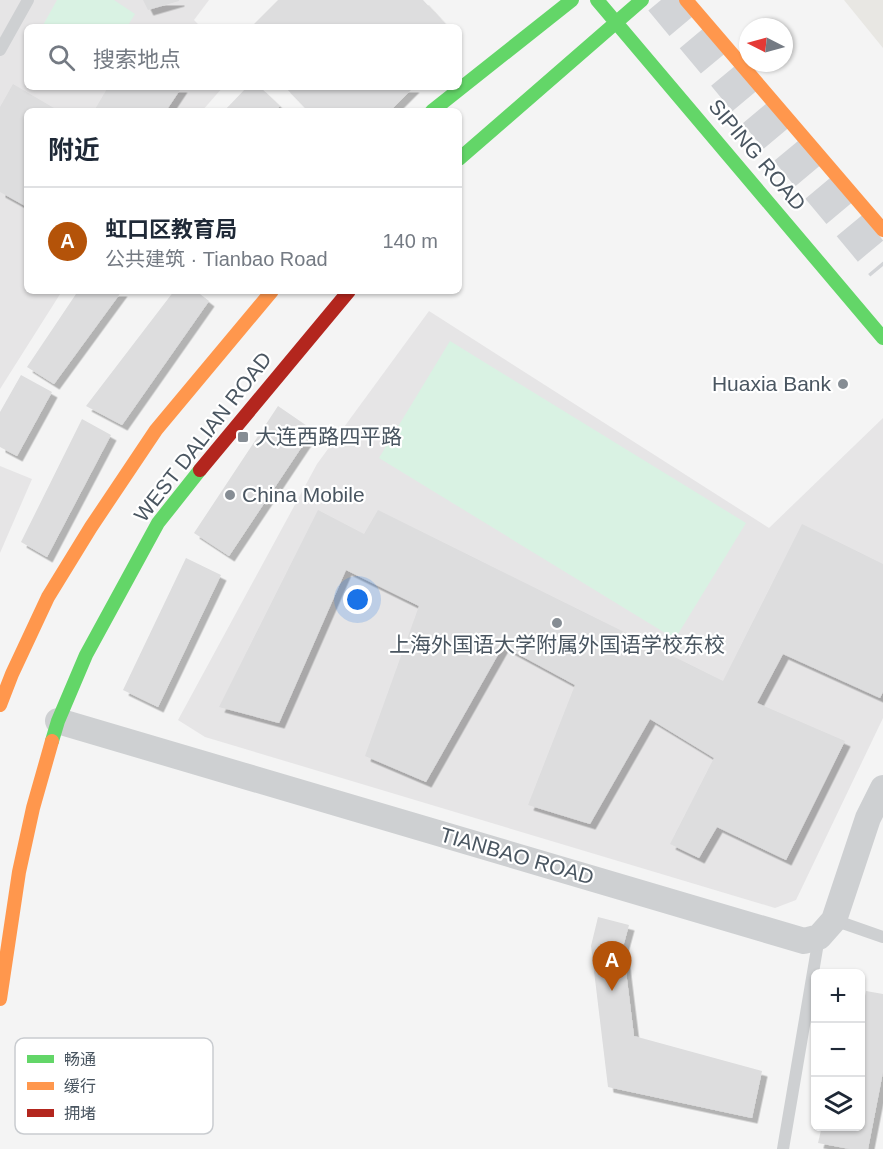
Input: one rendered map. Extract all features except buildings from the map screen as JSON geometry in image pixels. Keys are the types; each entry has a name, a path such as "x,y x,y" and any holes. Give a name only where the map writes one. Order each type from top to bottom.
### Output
{"main road":[{"path":"462,87 572,0"},
{"name":"SIPING ROAD","path":"597,0 618,22 883,338"},
{"path":"462,156 642,0"},
{"path":"686,0 883,230"},
{"path":"436,108 458,90"},
{"name":"WEST DALIAN ROAD","path":"0,705 48,597 91,527 156,430 269,294"},
{"name":"WEST DALIAN ROAD","path":"0,999 19,872 33,808 58,721 87,655 158,523 346,294"}],"street":[{"name":"TIANBAO ROAD","path":"58,721 804,941 826,929"},
{"path":"826,929 868,818 883,789"}],"lane":[{"path":"0,50 28,0"},
{"path":"783,1149 826,929 883,937"}],"shaded area":[{"path":"0,0 209,0 194,20 198,24 24,24 24,90 220,90 205,108 24,108 24,294 60,294 0,389"},
{"path":"844,0 883,0 883,48"},
{"name":"上海外国语大学附属外国语学校东校","path":"429,311 769,528 883,418 883,718 796,900 775,908 205,737 178,720 317,464"},
{"path":"0,466 32,479 0,553"}],"green space":[{"path":"57,0 114,0 135,14 129,24 44,24"},
{"path":"450,341 746,523 675,639 379,458"}],"tunnel":[{"path":"661,0 883,266"}],"traffic: fast":[{"path":"462,87 572,0"},
{"path":"597,0 883,338"},
{"path":"462,156 642,0"},
{"path":"436,108 458,90"},
{"path":"52,741 86,655 158,523 200,470"}],"traffic: slow":[{"path":"686,0 883,230"},
{"path":"0,705 48,597 91,527 156,430 269,294"},
{"path":"0,999 19,872 33,808 52,741"}],"traffic: jam":[{"path":"200,470 347,294"}],"place":[{"name":"Huaxia Bank","path":"843,384"},
{"name":"大连西路四平路","path":"243,437"},
{"name":"China Mobile","path":"230,495"},
{"name":"上海外国语大学附属外国语学校东校","path":"557,623"},
{"name":"虹口区教育局","path":"612,991"}]}
